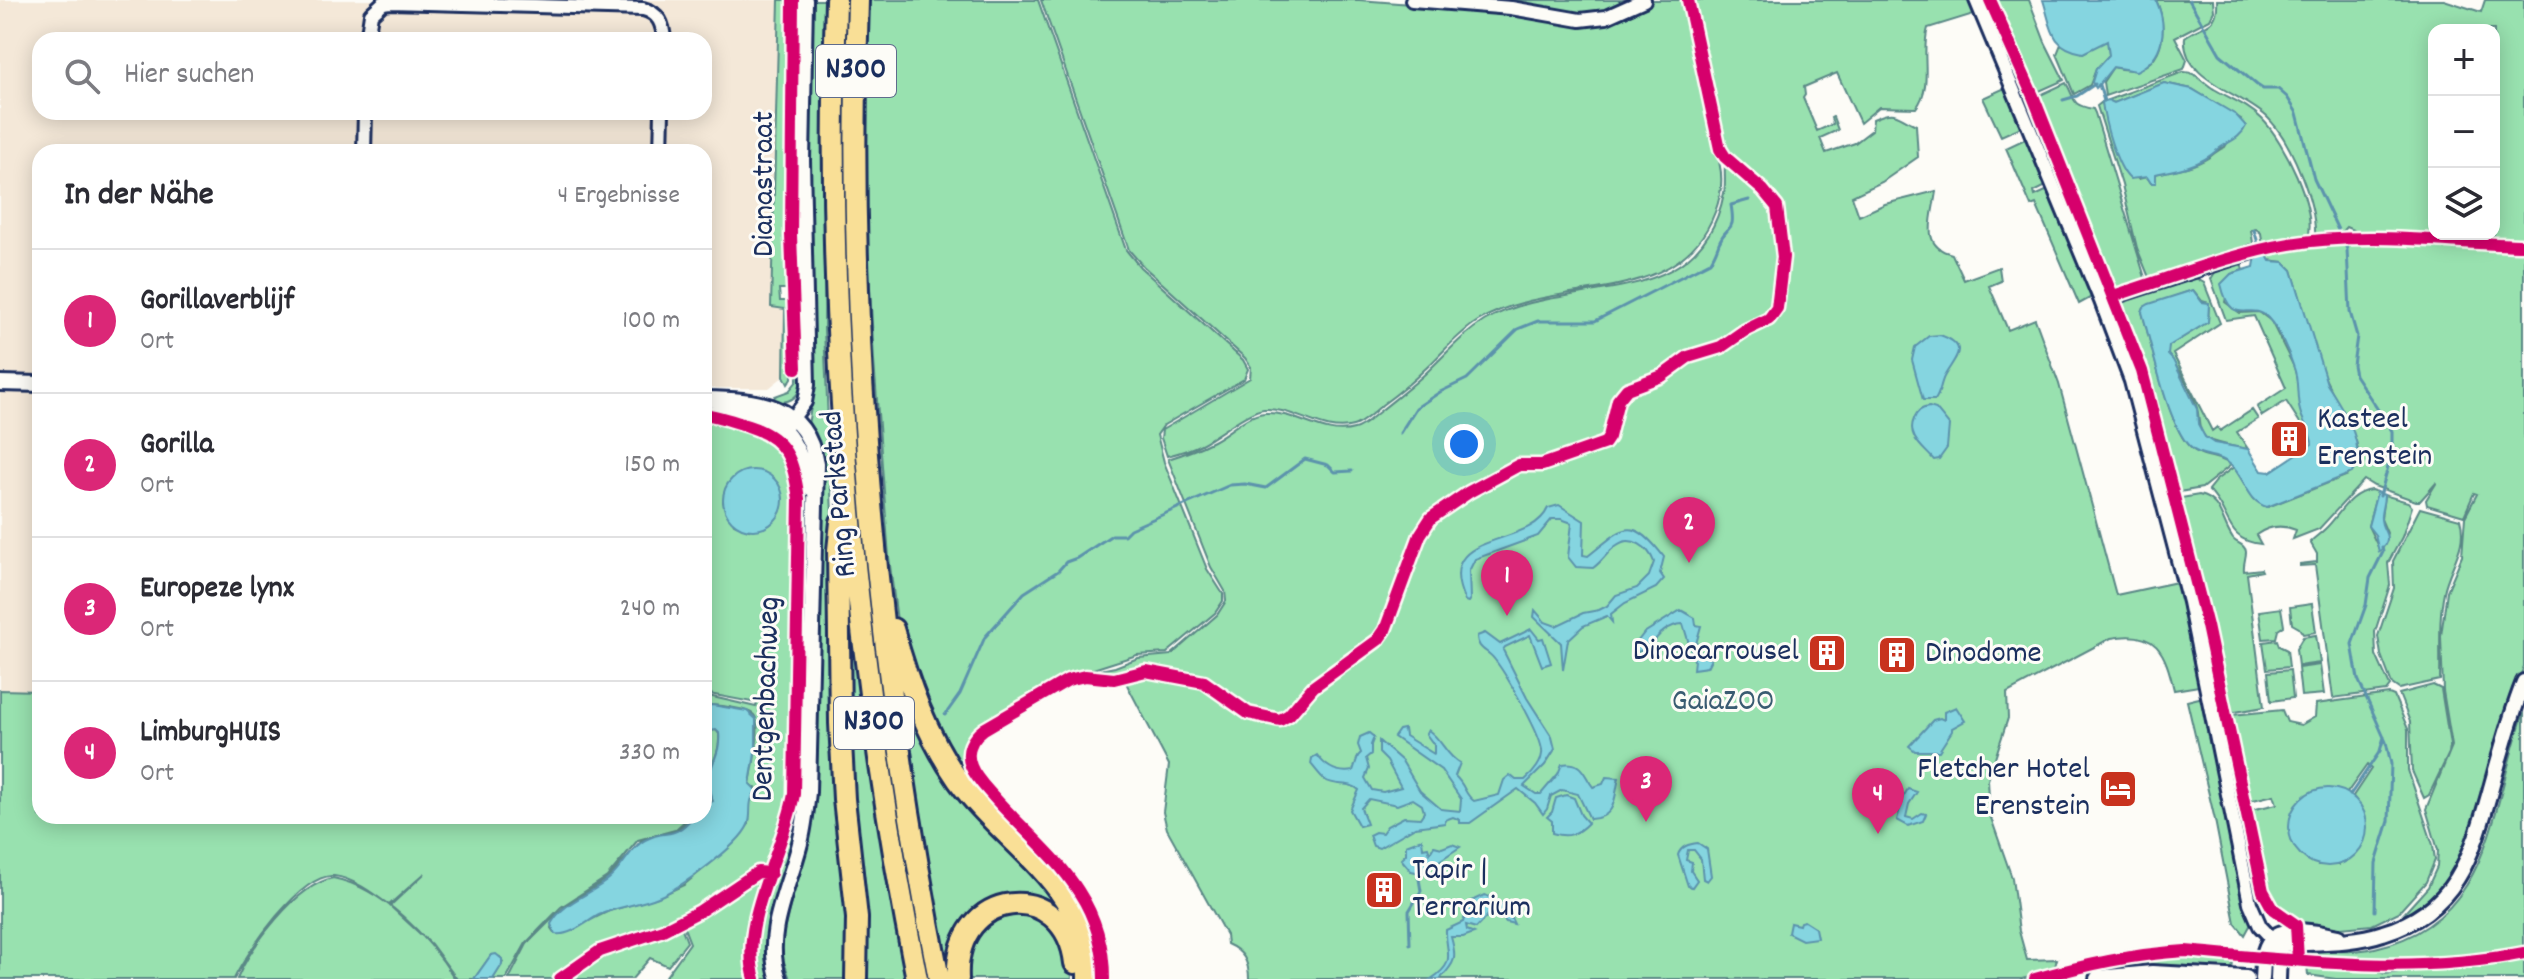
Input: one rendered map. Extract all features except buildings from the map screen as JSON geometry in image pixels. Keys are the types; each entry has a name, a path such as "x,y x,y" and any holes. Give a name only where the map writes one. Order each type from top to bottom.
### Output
{"highway":[{"name":"Ring Parkstad","path":"836,0 834,207 837,328 846,466 864,656 891,840 917,979"},
{"name":"Ring Parkstad","path":"858,0 855,107 859,326 877,571 906,795 939,979"},
{"name":"N300","path":"846,466 838,550 839,663 844,799 857,918 856,979"},
{"name":"N300","path":"877,571 903,665 928,728 947,763 973,799 1036,863 1069,903 1084,937 1088,979"},
{"path":"958,979 958,955 969,928 994,909 1019,904 1043,910 1058,921 1071,944 1076,979"}],"main road":[{"path":"2098,979 2177,974 2246,979"}],"street":[{"name":"Dianastraat","path":"789,423 805,402 808,385 803,161 806,0"},
{"path":"1412,0 1511,8 1586,20 1613,14 1644,0"},
{"path":"1976,0 2131,381 2189,602 2250,903 2254,917 2276,943 2278,979"},
{"path":"368,32 371,14 383,3 390,2 643,9 657,15 663,32"},
{"path":"364,144 365,120"},
{"path":"661,144 662,120"},
{"path":"2101,301 2253,252"},
{"path":"0,383 32,384"},
{"path":"712,399 768,406 789,423"},
{"path":"712,408 746,412 775,422 789,423"},
{"name":"Dentgenbachweg","path":"779,979 774,962 773,938 800,844 808,792 815,497 814,455 803,430 789,423"},
{"path":"2276,943 2320,943 2376,936 2412,921 2436,905 2457,881 2476,841 2512,713 2524,682"},
{"path":"2262,979 2264,958 2276,943"}],"shaded area":[{"path":"0,0 779,0 771,306 785,308 784,376 769,388 712,388 712,144 32,144 32,817 0,820"}],"green space":[{"path":"779,0 790,0 790,289 779,289 780,301 790,301 792,378 788,384 784,376 785,309 771,307"},
{"path":"812,0 828,0 824,329 852,979 790,979 782,956 782,939 813,811 817,746 821,515 808,425 814,389 809,201"},
{"path":"842,0 851,0 851,285 933,979 923,979 870,653 843,330"},
{"path":"864,0 1038,0 1126,250 1140,267 1243,360 1248,369 1244,379 1164,425 1157,435 1164,462 1207,569 1223,594 1223,601 1215,613 1167,653 1137,655 1068,677 981,727 971,738 966,751 973,778 1036,845 1074,893 1097,948 1100,979 1093,979 1089,944 950,761 899,637 889,557 874,361 863,158"},
{"path":"1041,0 1359,0 1502,11 1569,23 1630,11 1654,0 1683,0 1720,164 1718,204 1697,243 1673,265 1643,278 1508,307 1478,321 1409,384 1357,425 1331,427 1286,412 1264,409 1197,446 1167,456 1161,438 1162,430 1250,378 1251,367 1129,250"},
{"path":"1466,0 1634,0 1618,9 1585,16"},
{"name":"GaiaZOO","path":"1691,0 1971,0 1977,13 1928,28 1926,79 1916,108 1879,107 1860,123 1837,73 1804,87 1803,98 1817,131 1833,124 1833,117 1838,130 1820,138 1826,153 1855,143 1872,130 1873,119 1887,114 1896,114 1916,125 1918,157 1882,182 1852,196 1859,216 1885,204 1936,191 1930,229 1932,237 1942,250 1952,254 1964,280 1999,267 2001,281 1989,286 2008,330 2035,319 2059,384 2116,595 2177,582 2199,686 2174,690 2167,665 2156,646 2149,640 2127,636 2111,638 2007,693 2008,718 1988,780 1990,815 2012,878 2019,931 2027,960 2057,959 2054,970 2022,979 1249,979 1244,957 1227,944 1226,935 1167,829 1163,812 1169,765 1125,681 1147,675 1199,684 1248,718 1286,722 1312,692 1362,659 1384,640 1423,535 1433,521 1516,470 1524,467 1540,469 1605,447 1611,441 1620,407 1629,392 1661,380 1687,362 1726,347 1777,315 1787,271 1783,219 1772,194 1723,146"},
{"path":"1996,0 2029,0 2064,80 2035,93"},
{"path":"2156,0 2213,0 2214,11 2210,19 2175,37 2187,60 2184,69 2105,96 2103,82 2113,67 2129,70 2141,68 2158,52 2162,27"},
{"path":"2217,0 2444,0 2481,12 2485,0 2524,0 2524,242 2484,240 2500,240 2500,24 2428,24 2428,237 2362,234 2346,227 2338,236 2315,238 2307,192 2294,158 2278,130 2258,110 2203,75 2186,52 2185,37 2208,24 2215,16"},
{"path":"2105,41 2109,55 2096,69 2090,85 2074,94 2057,54 2061,44 2083,53"},
{"path":"2183,72 2196,75 2245,106 2271,129 2289,158 2303,193 2310,225 2308,238 2263,247 2261,233 2251,230 2254,249 2150,280 2137,248 2122,185 2097,106 2102,102 2108,128 2138,179 2147,177 2151,183 2156,182 2155,174 2196,164 2225,147 2241,119 2192,89 2164,83 2114,103 2108,100"},
{"path":"2066,83 2075,101 2093,109 2095,113 2146,281 2117,289 2036,97"},
{"path":"2007,87 2023,123 2021,127 2001,136 1983,98"},
{"path":"2026,101 2106,290 2105,291 2022,102"},
{"path":"2029,140 2048,185 2034,192 2035,196 2050,189 2092,291 2090,298 2079,304 2036,204 2031,206 2006,148"},
{"path":"1725,163 1761,194 1775,216 1780,258 1771,311 1719,344 1689,353 1656,375 1623,387 1614,402 1602,441 1541,460 1516,462 1426,517 1416,534 1378,634 1364,648 1309,684 1284,714 1269,715 1253,711 1211,681 1200,677 1143,667 1117,675 1090,672 1138,658 1171,655 1217,615 1226,601 1225,591 1211,567 1168,459 1219,438 1258,414 1276,413 1332,430 1357,428 1411,386 1462,337 1484,321 1517,307 1626,286 1659,275 1688,259 1710,232 1724,193"},
{"path":"2355,241 2524,249 2524,666 2496,743 2472,834 2461,862 2435,895 2399,919 2428,887 2437,867 2438,850 2426,809 2452,746 2443,691 2441,636 2447,591 2462,556 2465,517 2477,494 2474,493 2464,516 2427,505 2426,500 2437,482 2420,501 2416,501 2364,480 2319,529 2293,539 2296,530 2270,528 2256,535 2261,544 2249,542 2234,531 2208,490 2234,467 2254,499 2268,507 2348,475 2355,468 2358,455 2356,441 2321,370 2292,270 2284,262 2268,260 2265,252 2306,244"},
{"path":"2240,260 2243,270 2231,274 2225,302 2240,313 2259,312 2271,321 2294,367 2313,438 2311,440 2286,401 2262,416 2257,407 2286,388 2254,316 2226,320 2211,279 2217,269"},
{"path":"2194,277 2204,283 2220,323 2173,354 2212,431 2217,427 2220,431 2252,410 2258,419 2237,432 2248,449 2206,438 2201,431 2191,394 2167,353 2169,346 2208,322 2209,303 2202,301 2193,290 2144,307 2142,312 2168,405 2183,438 2196,451 2231,465 2202,488 2179,492 2151,384 2120,299"},
{"path":"796,302 800,302 801,384 797,395 791,400 772,402 775,396 789,391 797,381"},
{"path":"712,418 740,424 755,429 776,446 784,458 795,494 792,778 785,821 771,863 757,868 700,907 671,922 601,946 554,979 509,979 527,944 563,908 609,877 641,841 649,839 610,878 568,905 553,920 551,928 555,934 562,934 609,911 658,897 684,885 725,851 749,824 750,799 756,788 750,784 757,738 756,720 746,710 712,705 712,697 756,707 757,703 712,695","holes":["747,471 766,474 775,482 783,499 749,530 734,524 723,502 733,479"]},
{"path":"765,423 790,444 806,490 807,662 800,801 771,914 767,958 770,979 758,979 754,955 757,926 788,832 798,785 803,524 800,483 792,458 786,446"},
{"path":"2371,490 2377,492 2368,526 2380,551 2387,533 2381,519 2384,495 2408,502 2412,507 2402,537 2388,563 2390,585 2375,632 2376,655 2390,686 2386,691 2333,698 2315,565 2300,564 2317,562 2317,554 2310,542 2350,500"},
{"path":"2199,495 2217,507 2233,539 2244,547 2244,571 2262,571 2247,574 2264,707 2231,711 2181,498"},
{"path":"2420,508 2460,519 2462,539 2442,603 2440,680 2399,689 2392,684 2381,655 2378,636 2394,588 2393,561"},
{"path":"2312,604 2316,632 2303,634 2292,624 2290,607"},
{"path":"2281,608 2284,626 2278,630 2276,638 2263,639 2259,611"},
{"path":"849,613 910,979 859,979 848,798"},
{"path":"2316,635 2320,663 2298,666 2296,649 2303,637"},
{"path":"2277,640 2279,646 2287,650 2289,667 2267,669 2263,642"},
{"path":"2320,665 2324,694 2301,696 2298,668"},
{"path":"900,667 924,730 1050,886 1069,929 995,904 954,979 946,979 900,711"},
{"path":"2290,670 2293,698 2271,701 2268,672"},
{"path":"2433,685 2441,689 2450,745 2429,795 2424,798 2412,771 2410,722 2399,694"},
{"path":"0,690 32,691 32,824 681,824 675,830 638,840 607,877 561,907 526,943 506,979 493,979 503,962 500,957 491,955 474,979 457,979 431,944 390,906 425,873 389,905 348,880 334,876 321,878 306,887 276,916 234,979 0,979"},
{"path":"2389,694 2394,696 2408,729 2408,770 2435,860 2426,882 2399,912 2372,925 2341,928 2305,925 2281,912 2268,891 2251,810 2277,804 2274,795 2249,801 2232,715 2282,710 2287,722 2301,725 2315,717 2316,704","holes":["2367,765 2371,769 2353,796 2365,815 2366,835 2339,865 2318,865 2290,819 2295,809 2312,792 2328,790 2347,793"]},
{"path":"2203,697 2252,922 2245,935 2235,923 2187,701"},
{"path":"2524,713 2524,949 2444,961 2361,962 2307,958 2307,951 2375,948 2414,934 2444,913 2465,887 2481,856"},
{"path":"716,730 719,734 712,766 712,731"},
{"path":"686,824 678,833 659,836 676,831"},
{"path":"759,876 764,882 749,942 752,979 664,979 690,943 683,925"},
{"path":"333,878 370,892 403,916 432,947 455,979 237,979 264,934 290,904 304,892"},
{"path":"1006,910 1047,918 1071,963 1072,979 962,979 967,943"},
{"path":"681,926 687,942 668,966 650,958 632,979 566,979 607,952"},
{"path":"2524,956 2524,979 2336,979 2308,975 2307,964 2385,974"},
{"path":"2174,958 2233,961 2232,973 2109,971 2108,967"}],"water":[{"path":"2043,0 2156,0 2163,30 2158,50 2146,65 2136,71 2113,67 2096,88 2092,82 2096,69 2109,55 2107,41 2083,53 2064,46 2054,34"},
{"path":"2164,83 2192,89 2236,115 2246,126 2237,138 2203,160 2156,174 2156,183 2151,183 2147,177 2130,179 2108,132 2102,102 2108,100 2114,103"},
{"path":"2265,252 2270,261 2284,262 2292,270 2327,384 2352,427 2357,451 2352,473 2267,507 2255,500 2227,462 2194,450 2181,434 2167,401 2142,312 2149,304 2193,290 2202,302 2209,303 2208,322 2169,346 2168,355 2197,409 2198,424 2205,437 2214,443 2248,449 2262,471 2270,472 2312,444 2300,411 2296,373 2283,342 2268,318 2255,311 2242,312 2230,306 2221,284 2231,274 2254,267 2256,255"},
{"path":"1940,335 1955,343 1958,352 1935,400 1923,400 1912,360 1915,347 1929,336"},
{"path":"1929,407 1936,409 1949,425 1947,448 1939,459 1934,460 1917,442 1912,431 1916,414"},
{"path":"753,470 764,472 774,479 781,489 781,511 774,521 764,528 753,530 742,528 732,521 725,511 723,500 725,489 732,479 742,472"},
{"path":"2377,492 2384,495 2381,521 2387,537 2379,552 2375,535 2368,526"},
{"path":"1559,505 1584,521 1583,555 1588,556 1618,533 1634,530 1643,534 1664,557 1660,573 1664,579 1656,588 1625,603 1611,614 1612,622 1607,616 1583,626 1568,640 1563,670 1561,643 1534,617 1535,610 1545,622 1556,626 1607,606 1616,595 1637,588 1649,576 1654,562 1644,548 1634,542 1623,542 1593,568 1576,567 1568,557 1572,523 1552,519 1538,536 1475,559 1469,571 1468,602 1458,578 1461,562 1472,551 1523,530 1538,521 1548,508"},
{"path":"1681,610 1695,618 1696,625 1701,626 1696,644 1702,655 1711,659 1707,667 1693,669 1694,660 1683,624 1669,628 1660,634 1653,646 1635,653 1634,646 1644,633"},
{"path":"1531,629 1539,639 1543,638 1551,663 1542,666 1530,635 1503,650 1527,698 1552,737 1555,749 1545,765 1524,786 1541,794 1558,774 1562,764 1574,764 1593,787 1603,784 1606,777 1619,778 1610,811 1599,818 1590,819 1578,794 1562,790 1551,796 1543,814 1518,789 1470,823 1460,823 1453,817 1445,823 1415,827 1379,848 1373,846 1369,835 1382,833 1387,826 1404,817 1420,818 1424,812 1422,805 1413,799 1397,805 1369,799 1361,808 1367,824 1359,826 1350,810 1359,790 1325,780 1311,764 1312,758 1317,755 1332,768 1353,771 1361,753 1358,745 1360,737 1369,733 1374,737 1371,754 1366,758 1369,769 1365,778 1372,790 1383,792 1401,787 1379,753 1379,741 1402,761 1420,791 1441,809 1460,811 1461,799 1441,770 1394,737 1404,729 1405,736 1434,754 1434,745 1426,734 1428,730 1460,763 1455,776 1474,801 1499,795 1504,780 1510,775 1516,780 1525,780 1540,761 1541,746 1515,692 1495,660 1481,647 1477,636 1485,633 1500,644"},
{"path":"712,705 747,711 756,719 756,747 750,784 757,791 752,799 748,825 742,834 708,866 668,892 606,912 567,933 555,934 551,924 563,909 611,877 640,843 653,836 675,832 686,824 712,824 712,767 719,743 716,730 712,731"},
{"path":"1956,707 1965,721 1952,728 1939,751 1915,751 1909,746 1933,720 1944,720 1944,712"},
{"path":"2328,788 2343,791 2355,800 2364,812 2367,827 2364,842 2355,854 2343,863 2328,866 2313,863 2301,854 2292,842 2289,827 2292,812 2301,800 2313,791"},
{"path":"1908,789 1917,792 1909,804 1906,817 1913,819 1926,814 1923,821 1908,826 1897,820"},
{"path":"1566,795 1574,798 1588,823 1572,834 1552,833 1552,821 1547,817 1556,798"},
{"path":"1422,839 1423,848 1428,847 1430,853 1434,846 1442,848 1452,844 1460,847 1421,873 1411,871 1401,859 1406,854 1406,845"},
{"path":"1698,843 1707,849 1711,876 1707,881 1703,879 1701,859 1694,850 1688,850 1686,860 1692,862 1691,871 1697,880 1692,887 1688,886 1678,855 1686,846"},
{"path":"1485,895 1505,905 1514,924 1506,922 1496,911 1476,928 1466,925 1467,930 1474,933 1451,937 1454,950 1452,964 1440,979 1431,979 1447,962 1446,930 1463,922 1470,902"},
{"path":"1804,921 1815,928 1817,938 1802,940 1788,933 1790,923 1799,925"},
{"path":"496,954 502,959 502,965 493,979 474,979 491,955"}],"waterway":[{"path":"2189,0 2220,54 2263,89 2278,89 2297,113 2314,179 2347,249 2350,312 2357,336 2353,365 2355,375 2392,431 2392,452 2380,496"},
{"path":"2063,100 2077,96 2095,84"},
{"path":"2099,85 2104,101"},
{"path":"1400,433 1416,408 1467,379 1518,329 1538,321 1595,321 1710,262 1722,237 1732,225 1731,205 1749,200"},
{"path":"2254,230 2261,253"},
{"path":"945,715 960,694 985,637 1024,593 1058,571 1066,562 1112,535 1124,535 1130,529 1230,485 1266,488 1305,459 1328,465 1335,472 1352,471"},
{"path":"2375,911 2376,863 2389,821 2391,764 2386,742 2358,679 2352,644 2366,605 2370,578 2383,552 2382,547"},
{"path":"2350,795 2380,751 2384,737"},
{"path":"1410,944 1409,911 1421,891 1418,873"}],"cycle path":[{"path":"793,0 791,235 796,368"},
{"path":"1104,979 1098,933 1085,902 1060,866 978,778 969,760 973,741 984,729 1068,680 1085,676 1114,679 1146,671 1204,682 1248,713 1280,720 1289,715 1313,687 1378,640 1385,630 1420,535 1431,518 1469,492 1519,465 1542,465 1605,443 1618,400 1627,389 1662,376 1688,357 1721,347 1769,319 1777,308 1783,257 1777,207 1720,149 1688,0"},
{"path":"1990,0 2033,96 2142,371 2207,626 2263,891 2273,909 2296,925 2298,960"},
{"path":"2113,296 2246,254 2319,240 2378,238 2524,245"},
{"path":"712,416 772,437 791,462 799,499 794,794 757,911 751,957 755,979"},
{"path":"560,979 600,951 663,930 700,911 758,872 771,873"},
{"path":"2035,979 2109,961 2185,951 2312,962 2397,965 2482,960 2524,953"}],"place":[{"name":"Kasteel Erenstein","path":"2289,439"},
{"name":"Gorilla","path":"1689,563"},
{"name":"Gorillaverblijf","path":"1507,616"},
{"name":"Dinocarrousel","path":"1827,653"},
{"name":"Dinodome","path":"1897,655"},
{"name":"Fletcher Hotel Erenstein","path":"2118,789"},
{"name":"Europeze lynx","path":"1646,822"},
{"name":"LimburgHUIS","path":"1878,834"},
{"name":"Tapir | Terrarium","path":"1384,890"}]}
